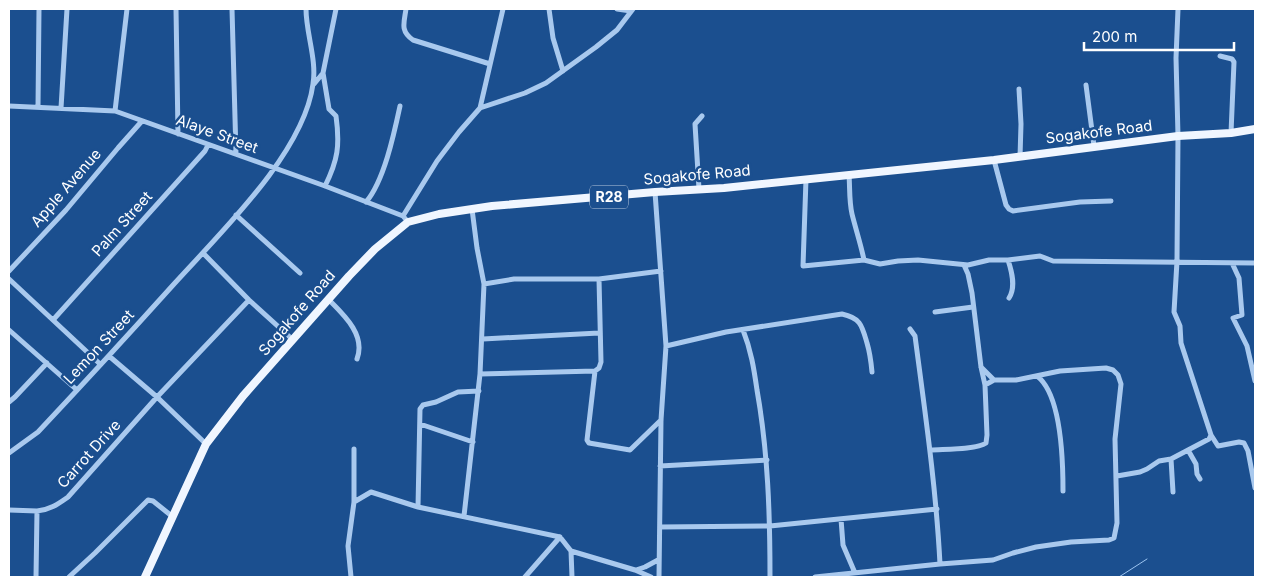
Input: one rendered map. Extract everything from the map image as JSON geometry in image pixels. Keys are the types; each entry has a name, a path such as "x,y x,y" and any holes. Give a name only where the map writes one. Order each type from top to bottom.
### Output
{"main road":[{"name":"Sogakofe Road","path":"145,577 206,444 243,396 292,340 405,219 472,209 994,160 1178,136 1230,133 1255,129"}],"street":[{"path":"38,107 39,9"},
{"path":"61,108 67,9"},
{"path":"114,111 127,9"},
{"path":"176,9 178,134"},
{"path":"232,9 236,154"},
{"path":"306,9 314,84"},
{"path":"326,186 335,167 338,154 336,116 329,109 323,73 336,9"},
{"path":"406,9 404,30 406,35 413,40 490,64"},
{"path":"405,219 437,162 480,108 503,9"},
{"path":"549,9 553,38 562,71"},
{"path":"617,9 632,10"},
{"path":"1178,9 1176,58 1178,136 1177,261 1174,312 1180,326 1181,343 1211,436 1218,446 1239,442 1244,443 1247,447 1255,488"},
{"path":"480,108 526,93 546,83 617,30 632,10"},
{"path":"1220,56 1232,59 1234,62 1230,133"},
{"path":"314,84 323,73"},
{"name":"Lemon Street","path":"9,453 38,432 109,356 236,215 275,168 303,121 314,84"},
{"path":"1086,85 1094,146"},
{"path":"1019,89 1020,156"},
{"name":"Alaye Street","path":"9,106 114,111 326,186 405,219"},
{"path":"366,202 378,185 400,106"},
{"path":"698,189 695,124 702,116"},
{"name":"Apple Avenue","path":"9,271 66,210 142,121"},
{"name":"Palm Street","path":"53,320 208,145"},
{"path":"994,160 1006,205 1013,211 1080,202 1111,201"},
{"path":"849,175 852,214 857,226 864,260"},
{"path":"806,178 804,266 864,260 880,264 918,260 964,265 989,260 1040,256 1053,261 1255,263"},
{"path":"655,192 666,346 661,420 659,577"},
{"path":"464,516 479,391 483,339 484,284 472,209"},
{"path":"236,215 300,273"},
{"path":"203,252 249,300 292,340"},
{"path":"1008,260 1012,270 1013,284 1013,292 1009,298"},
{"path":"1232,262 1239,278 1242,315 1233,318 1247,346 1255,381"},
{"path":"931,450 968,447 986,443 985,385 968,274 964,265"},
{"path":"484,284 514,279 599,279 660,271"},
{"path":"480,374 595,370 599,368 601,362 599,279"},
{"path":"9,280 100,364"},
{"name":"Carrot Drive","path":"37,511 53,507 68,497 157,397 249,300"},
{"path":"328,300 351,324 361,345 357,359"},
{"path":"935,312 973,307"},
{"path":"666,346 726,332 805,319 846,315 854,318 864,328 871,356 872,372"},
{"path":"910,329 915,336 931,450 940,564"},
{"path":"9,330 77,390"},
{"path":"743,330 749,346 761,409 767,460 770,577"},
{"path":"483,339 599,333"},
{"path":"109,356 157,397 206,444"},
{"path":"9,402 16,397 47,363"},
{"path":"981,367 994,380"},
{"path":"816,577 993,560 1036,547 1114,538 1117,523 1115,438 1121,384 1114,370 1106,368 1075,370 1016,380 994,380 985,385"},
{"path":"595,370 587,440 589,443 630,450 661,420"},
{"path":"1037,376 1046,384 1057,416 1062,455 1063,491"},
{"path":"418,507 420,409 423,404 436,402 458,392 479,391"},
{"path":"420,424 473,442"},
{"path":"1117,476 1140,472 1159,461 1171,459 1209,439 1211,436"},
{"path":"351,577 348,546 354,502 354,449"},
{"path":"1188,450 1196,464 1197,474 1200,479"},
{"path":"1171,459 1173,492"},
{"path":"660,466 767,460"},
{"path":"354,502 371,492 418,507 560,537 571,551 635,570 651,577"},
{"path":"69,577 95,554 148,500 152,500 174,517"},
{"path":"9,510 37,511 36,577"},
{"path":"660,527 770,526 937,510"},
{"path":"841,519 842,545 854,573"},
{"path":"525,577 560,537"},
{"path":"571,551 572,577"},
{"path":"635,570 658,560"},
{"path":"866,571 868,577"}],"waterway":[{"path":"1119,577 1147,559"}]}
